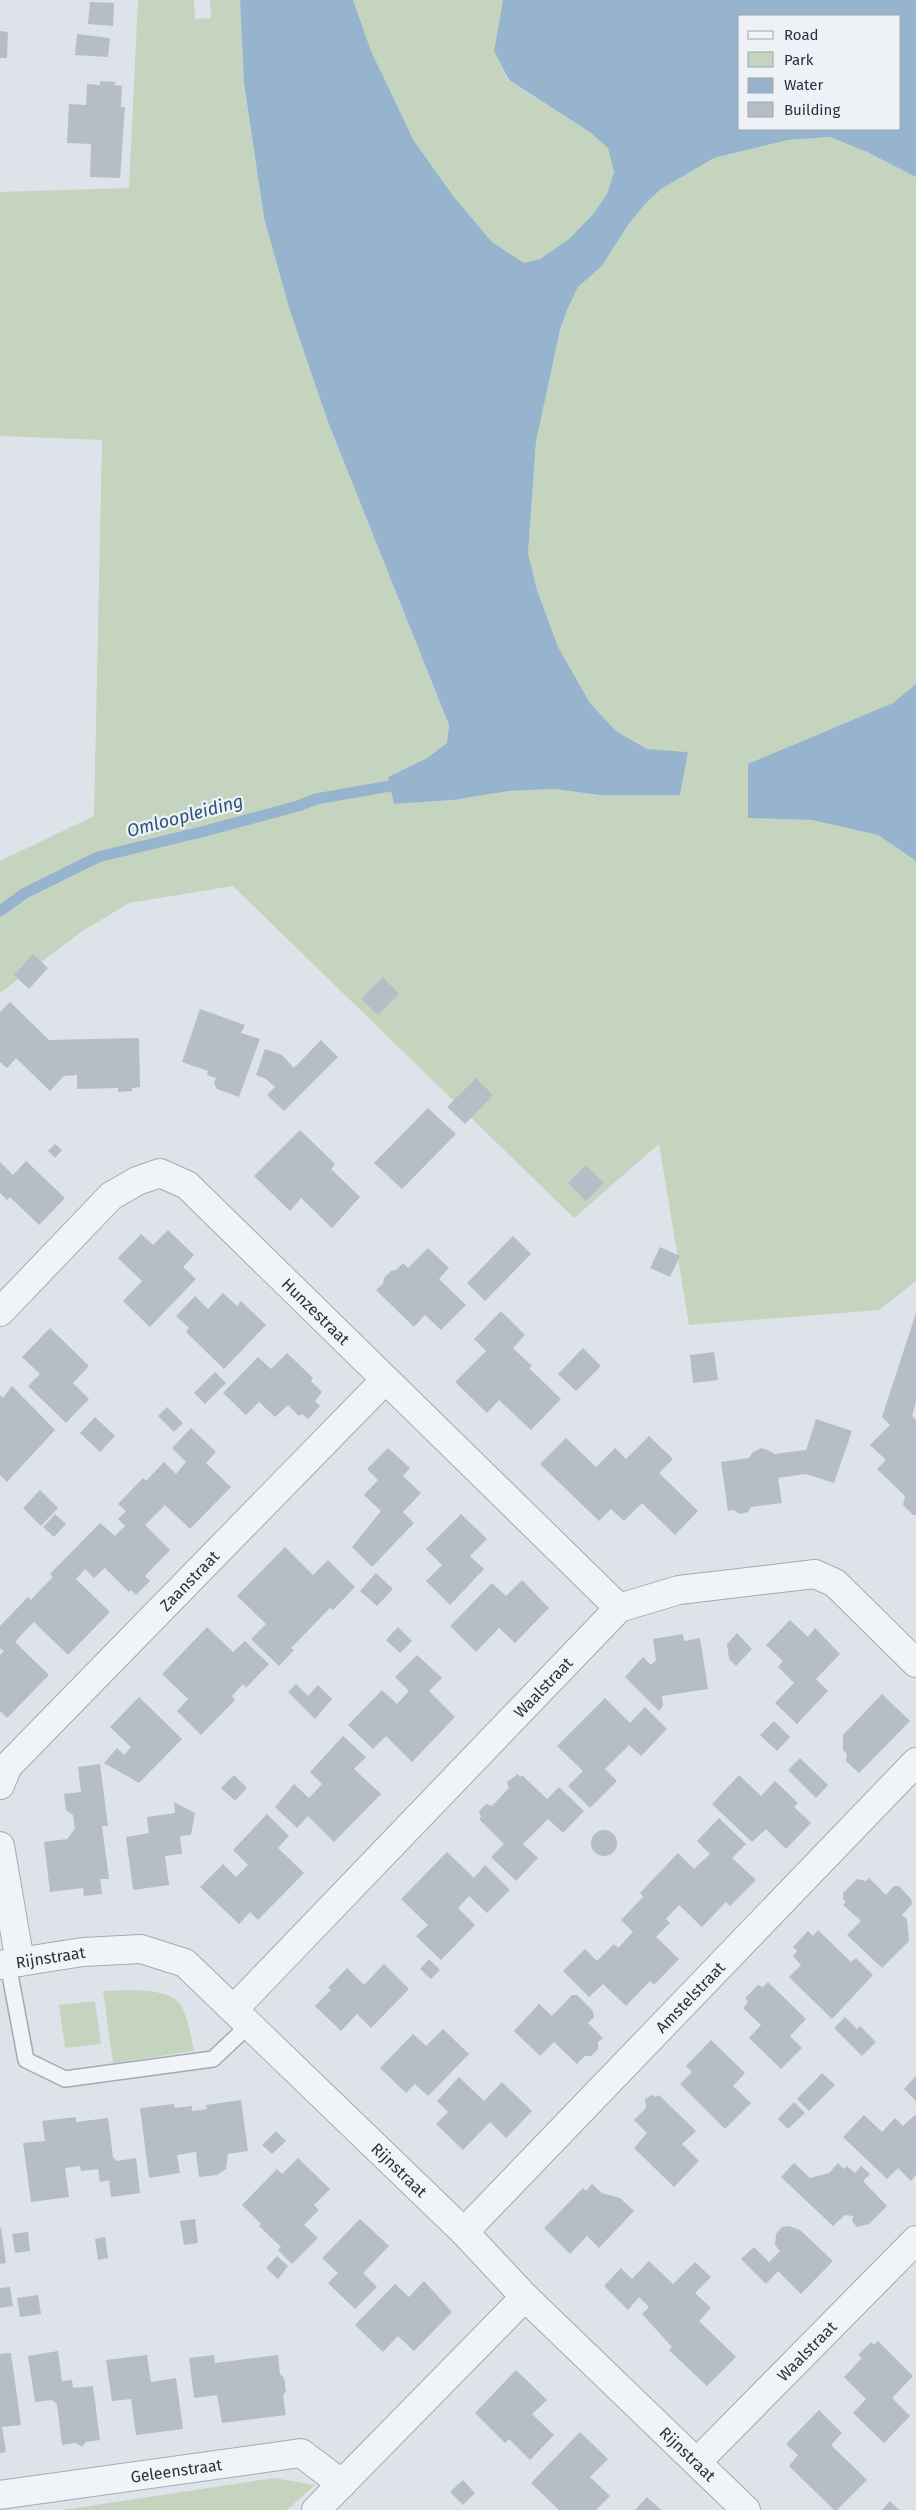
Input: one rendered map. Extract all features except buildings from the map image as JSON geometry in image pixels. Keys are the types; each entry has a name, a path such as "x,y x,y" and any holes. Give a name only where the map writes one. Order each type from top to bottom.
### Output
{"street":[{"name":"Hunzestraat","path":"0,1312 112,1196 137,1180 160,1173 187,1185 619,1608"},
{"name":"Zaanstraat","path":"0,1785 8,1766 386,1380"},
{"name":"Waalstraat","path":"242,2017 619,1608 680,1590 815,1574 835,1583 916,1663"},
{"name":"Amstelstraat","path":"464,2232 916,1762"},
{"path":"0,1846 9,1964"},
{"name":"Rijnstraat","path":"9,1964 82,1952 142,1949 185,1963 464,2232 525,2297 746,2510"},
{"name":"Waalstraat","path":"697,2462 916,2240"},
{"path":"316,2510 525,2297"},
{"name":"Geleenstraat","path":"0,2495 301,2453 342,2484"}],"lane":[{"path":"9,1964 26,2060 65,2079 213,2059 242,2017"}],"green space":[{"path":"138,0 194,0 195,19 211,18 210,0 240,0 244,83 264,218 290,311 328,422 449,725 447,743 427,758 388,777 394,804 453,800 509,791 554,789 600,795 680,795 688,752 647,749 616,731 590,703 558,647 537,590 528,553 536,442 560,330 567,310 578,287 602,266 628,225 645,204 661,189 714,158 788,140 830,137 867,152 916,177 916,684 894,703 795,744 749,818 812,820 878,835 916,861 916,1281 879,1310 689,1325 659,1144 574,1218 233,886 129,903 81,932 0,993 0,861 94,816 102,440 0,436 0,192 129,188"},
{"path":"353,0 503,0 494,51 508,80 591,133 609,148 614,173 607,194 594,213 569,239 540,259 524,263 492,242 454,197 414,141 371,51"},
{"path":"103,1991 147,1991 169,1996 178,2001 187,2019 194,2051 113,2063"},
{"path":"95,2001 101,2044 65,2048 59,2005"},
{"path":"274,2478 315,2485 287,2510 63,2510"}],"water":[{"path":"240,0 353,0 371,51 414,141 454,197 492,242 524,263 540,259 569,239 594,213 607,194 614,172 608,148 591,133 509,80 494,51 503,0 916,0 916,177 867,152 830,137 788,140 714,158 661,189 645,204 628,225 602,266 578,287 560,330 536,442 528,553 537,590 558,647 590,703 616,731 647,749 688,752 680,795 600,795 554,789 509,791 453,800 394,804 388,777 427,758 447,743 449,725 328,422 290,311 264,218 244,83"},
{"path":"916,684 916,861 878,835 812,820 748,818 748,764 893,703"}],"waterway":[{"name":"Omloopleiding","path":"0,911 25,893 98,857 205,831 298,806 316,799 390,786"}]}
